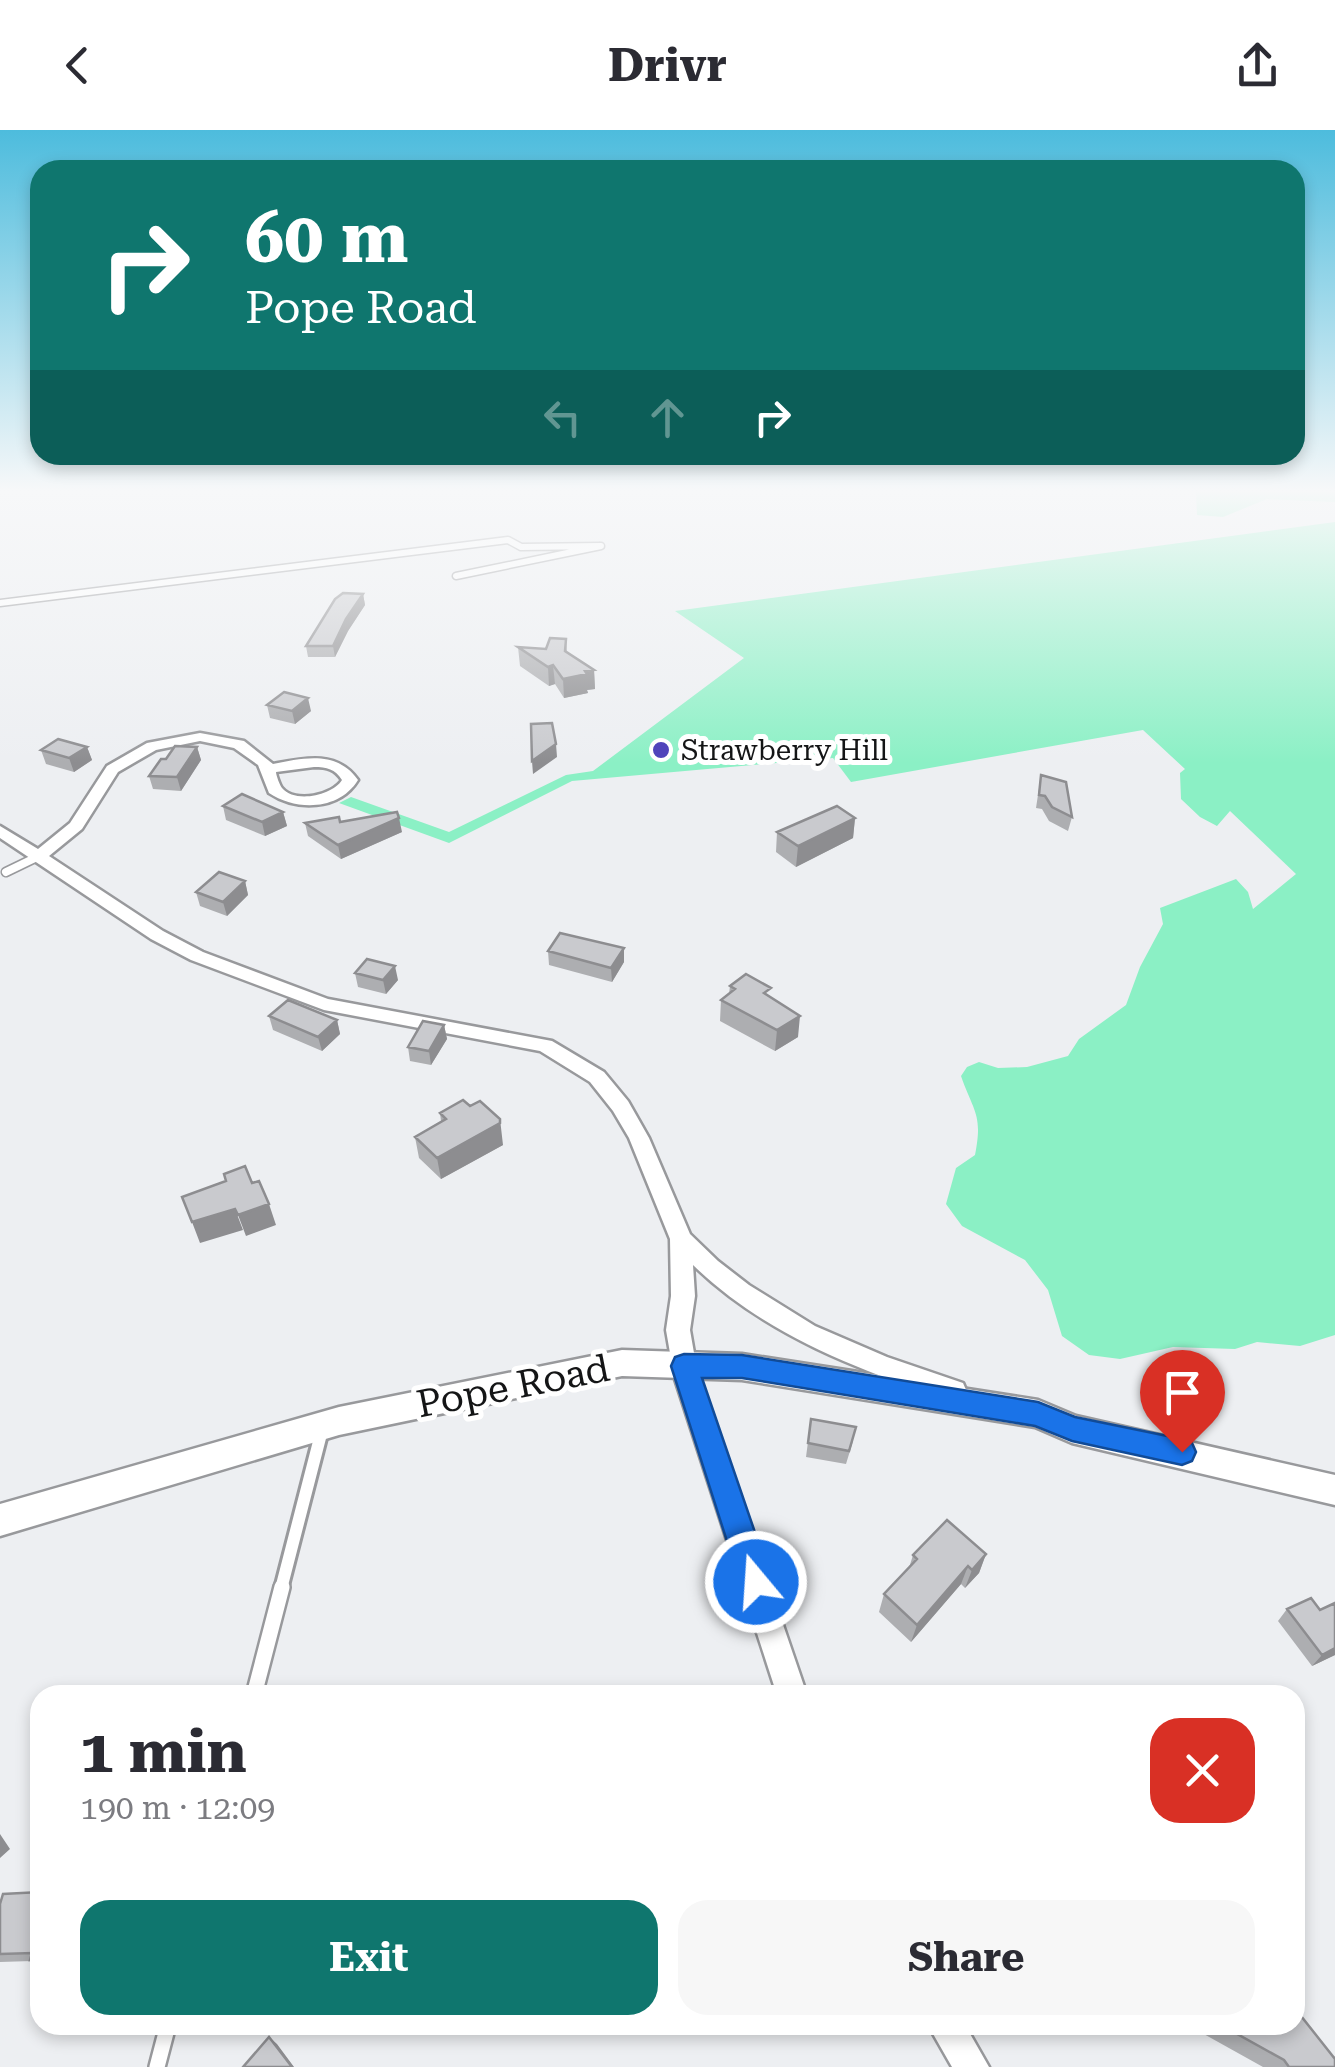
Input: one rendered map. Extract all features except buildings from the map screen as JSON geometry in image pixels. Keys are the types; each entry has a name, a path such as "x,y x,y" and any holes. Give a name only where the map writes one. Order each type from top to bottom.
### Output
{"street":[{"path":"37,857 76,826 112,769 152,746 200,738 224,739 255,753 270,769 274,790 290,800 330,798 344,790 350,780 342,768 320,762 270,769"},
{"path":"0,831 157,935 254,980 324,1004 545,1046 575,1060 597,1077 621,1106 659,1177 682,1238 683,1296 678,1330 684,1366 789,1685"},
{"name":"Pope Road","path":"682,1238 706,1264 791,1327 883,1369 1038,1414 1072,1429 1335,1490"},
{"name":"Pope Road","path":"0,1520 323,1426 622,1364 742,1366 1038,1414"},
{"path":"951,2035 972,2067"}],"lane":[{"path":"0,603 166,582"},
{"path":"6,872 37,857"},
{"path":"257,1685 323,1426"},
{"path":"157,2067 165,2035"}],"green space":[{"path":"887,582 1335,582 1335,1335 1300,1346 1257,1342 1235,1349 1173,1347 1120,1359 1089,1355 1062,1336 1048,1290 1025,1260 962,1226 946,1204 956,1168 975,1155 976,1114 961,1076 967,1067 979,1062 998,1068 1027,1067 1068,1056 1079,1039 1126,1005 1140,967 1163,924 1160,908 1236,879 1248,892 1253,909 1296,874 1230,811 1217,826 1200,817 1181,799 1180,773 1185,769 1143,730 851,782 833,758 572,781 449,843 339,803 351,797 449,832 566,775 593,771 744,658 675,611"}],"place":[{"name":"Strawberry Hill","path":"661,750"}],"route":[{"path":"756,1582 684,1366 742,1366 1038,1414 1072,1429 1182,1452"}]}
